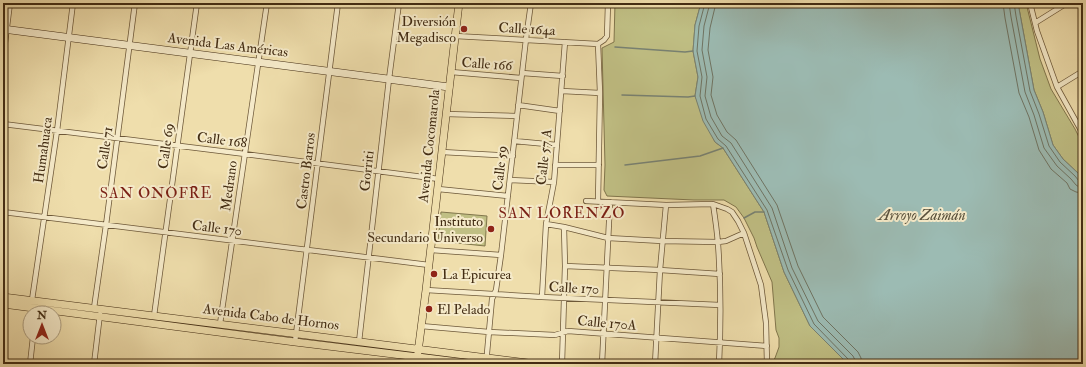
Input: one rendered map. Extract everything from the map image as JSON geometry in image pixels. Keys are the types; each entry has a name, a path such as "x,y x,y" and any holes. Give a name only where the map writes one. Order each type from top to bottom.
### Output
{"main road":[{"name":"Avenida Cocomarola","path":"417,357 431,250 459,3"},
{"name":"Avenida Las Américas","path":"5,29 449,87"},
{"name":"Avenida Cabo de Hornos","path":"3,297 359,342 417,357 536,364"},
{"name":"Avenida Cabo de Hornos","path":"3,304 22,308"},
{"name":"Avenida Cabo de Hornos","path":"62,313 475,364"}],"street":[{"path":"3,59 5,29 10,3"},
{"name":"Humahuaca","path":"32,300 57,131 73,3"},
{"name":"Calle 71","path":"94,308 135,3"},
{"name":"Calle 69","path":"154,316 197,3"},
{"name":"Medrano","path":"220,324 267,3"},
{"name":"Castro Barros","path":"296,342 338,3"},
{"name":"Gorriti","path":"359,342 399,3"},
{"name":"Calle 59","path":"486,361 492,299 496,290 501,255 531,3"},
{"path":"598,202 600,93 598,44 607,36 608,3"},
{"path":"1030,3 1037,32 1057,87 1083,134"},
{"path":"1035,23 1067,3"},
{"name":"Calle 164a","path":"455,36 598,44"},
{"name":"Calle 57 A","path":"542,297 546,224 554,182 566,42"},
{"path":"1057,87 1083,71"},
{"name":"Calle 166","path":"451,72 563,76"},
{"path":"562,91 600,93"},
{"path":"518,105 560,111"},
{"path":"446,114 517,116"},
{"name":"Calle 168","path":"3,124 439,179"},
{"path":"514,141 557,145"},
{"path":"442,152 513,156"},
{"path":"555,165 599,165"},
{"path":"510,180 554,182"},
{"path":"438,189 508,196"},
{"path":"586,201 666,205 713,204 732,212 744,233 761,285 766,323 767,364"},
{"path":"602,364 610,202"},
{"path":"713,204 720,274 719,364"},
{"path":"655,364 662,241 666,205"},
{"name":"Calle 170","path":"3,212 429,265"},
{"path":"546,224 608,238 662,241 718,242 744,233"},
{"path":"562,364 564,227"},
{"path":"431,250 501,255"},
{"path":"564,266 720,274"},
{"name":"Calle 170","path":"426,290 720,305"},
{"path":"94,308 100,312 94,364"},
{"name":"Calle 170A","path":"421,326 555,336 568,331 767,346"},
{"path":"30,364 32,345"}],"shaded area":[{"path":"615,3 701,3 695,25 693,51 698,77 695,96 715,142 723,148 764,212 784,272 810,326 848,364 771,364 779,347 772,282 754,238 744,218 736,207 724,200 607,196 604,190 605,165 602,48 614,42"},
{"path":"1018,3 1026,3 1040,59 1051,89 1083,145 1083,181 1079,174 1063,159 1053,145 1043,112 1034,90"},
{"path":"441,212 487,216 485,246 438,241"}],"water":[{"name":"Arroyo Zaimán","path":"701,3 1018,3 1034,90 1043,112 1053,145 1063,159 1079,174 1083,181 1083,364 848,364 810,326 784,272 764,212 723,148 715,142 703,121 695,96 698,77 693,51 695,25"}],"waterway":[{"path":"615,47 685,52 693,51"},
{"path":"622,95 695,96"},
{"path":"625,165 700,156 723,148"},
{"path":"744,218 755,212 764,212"}],"place":[{"name":"Diversión Megadisco","path":"464,29"},
{"name":"Instituto Secundario Universo","path":"491,229"},
{"name":"La Epicurea","path":"434,274"},
{"name":"El Pelado","path":"429,309"}],"district":[{"name":"SAN ONOFRE","path":"156,193"},
{"name":"SAN LORENZO","path":"562,213"}]}
